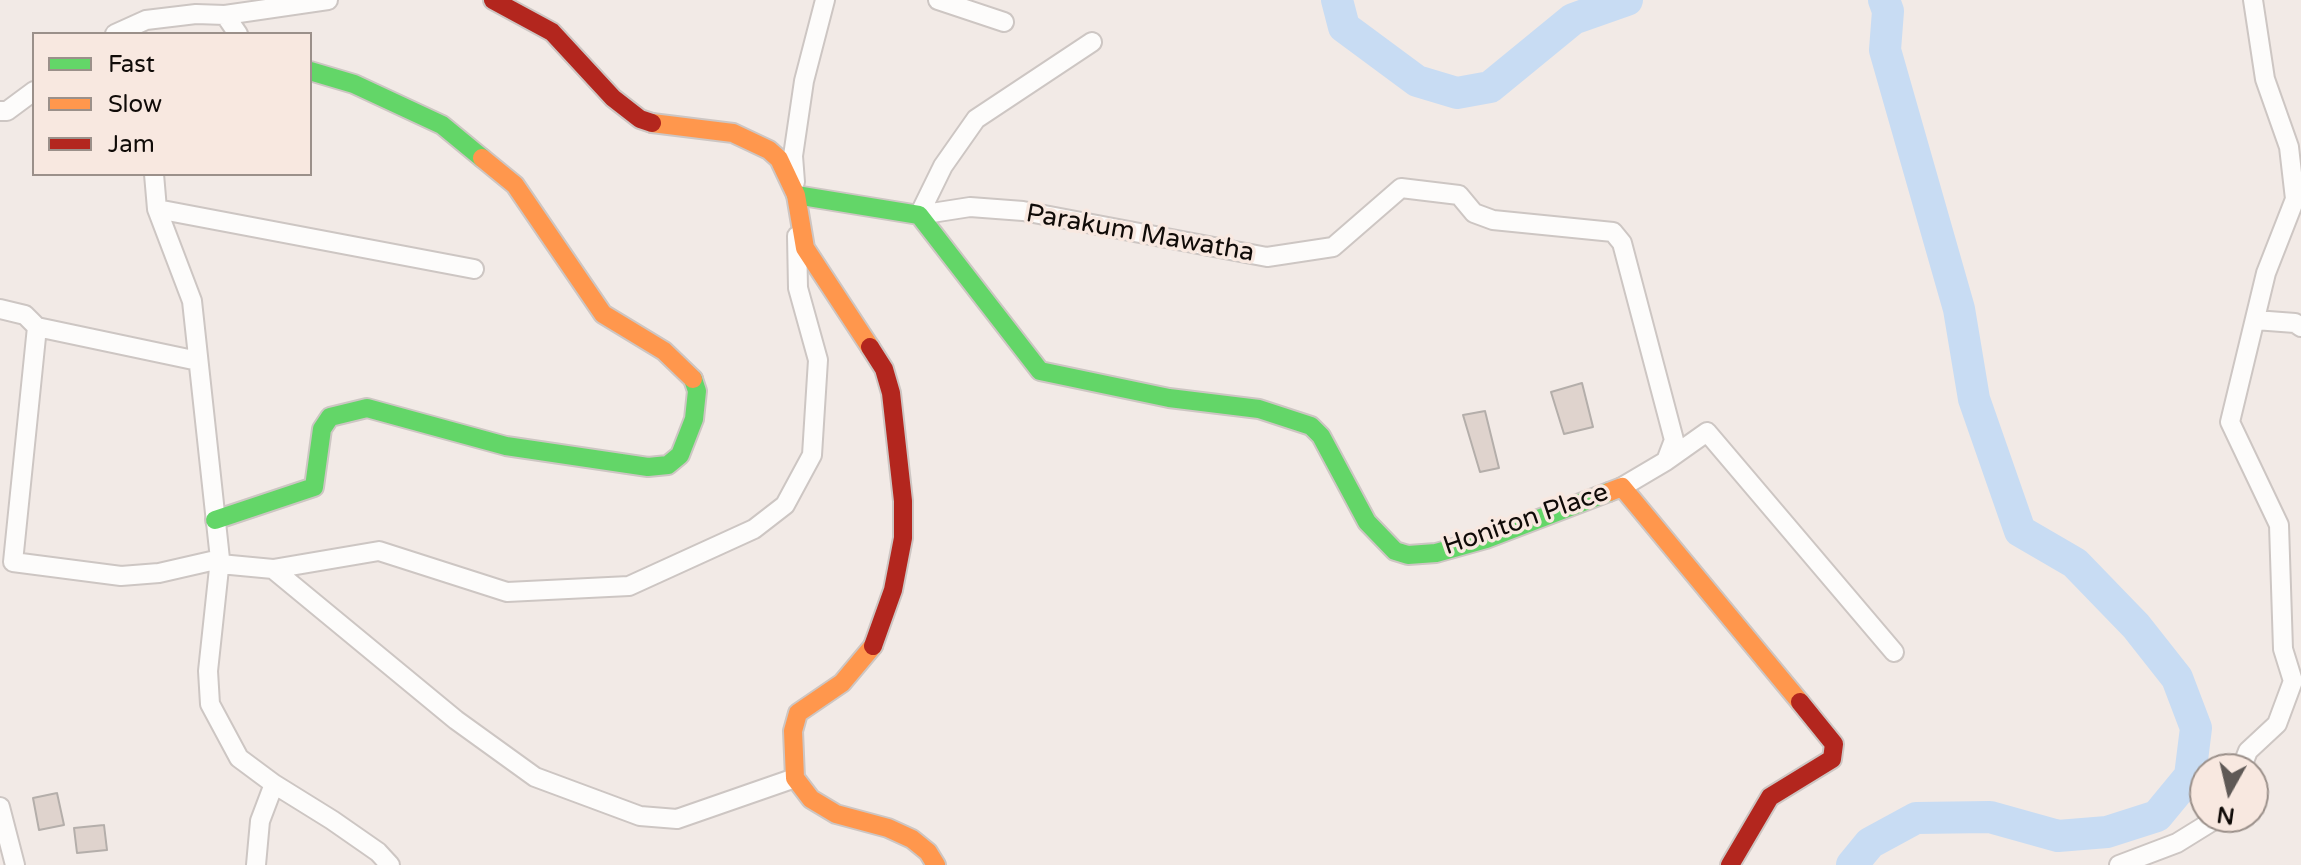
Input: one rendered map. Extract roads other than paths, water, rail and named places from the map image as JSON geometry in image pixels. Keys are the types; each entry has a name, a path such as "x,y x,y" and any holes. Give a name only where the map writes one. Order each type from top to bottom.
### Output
{"street":[{"path":"119,32 146,20 174,25 328,0"},
{"path":"493,0 552,32 613,98 640,119 664,126 733,133 769,150 779,159 796,195 805,248 884,369 891,393 903,501 903,538 893,590 871,653 842,683 798,713 793,731 795,778 811,799 836,814 888,828 912,839 928,852 936,865"},
{"path":"37,327 7,564 121,576 220,562 273,569 379,551 507,592 629,586 754,529 785,505 812,455 818,360 798,288 793,156 804,81 825,0"},
{"path":"938,0 1004,22"},
{"path":"2247,753 2277,724 2293,681 2283,649 2279,525 2230,422 2266,273 2295,199 2289,147 2265,79 2253,0"},
{"path":"225,15 237,32"},
{"path":"796,195 919,215 943,166 976,119 1092,42"},
{"path":"215,520 314,487 322,429 330,417 344,412 367,408 506,446 648,467 668,465 680,455 694,419 697,391 692,375 664,351 603,314 515,185 442,125 354,84 312,72"},
{"path":"0,111 7,111 32,92"},
{"path":"154,176 157,209 192,301 220,562 208,671 210,704 239,758 378,852 390,865"},
{"name":"Parakum Mawatha","path":"919,215 970,207 1023,211 1267,257 1333,247 1401,188 1459,195 1474,213 1493,220 1613,232 1622,243 1674,440 1666,461"},
{"path":"157,209 474,269"},
{"name":"Honiton Place","path":"919,215 1040,371 1056,377 1169,398 1259,409 1311,426 1321,436 1367,522 1395,551 1408,555 1436,553 1486,539 1622,487 1834,744 1832,759 1770,797 1730,865"},
{"path":"0,309 25,315 37,327 198,361"},
{"path":"2255,320 2295,323 2301,327"},
{"path":"1622,487 1707,432 1894,652"},
{"path":"273,569 456,720 535,777 640,816 677,819 795,778"},
{"path":"256,865 260,821 274,784"},
{"path":"0,807 15,865"},
{"path":"2119,865 2177,843 2193,833"}],"waterway":[{"path":"1337,0 1344,27 1417,81 1457,93 1490,87 1573,19 1627,0"},
{"path":"1852,865 1870,843 1916,818 1990,817 2058,836 2107,832 2157,816 2190,776 2196,728 2177,678 2136,626 2075,563 2020,531 1974,399 1959,309 1885,50 1888,11 1884,0"}]}
